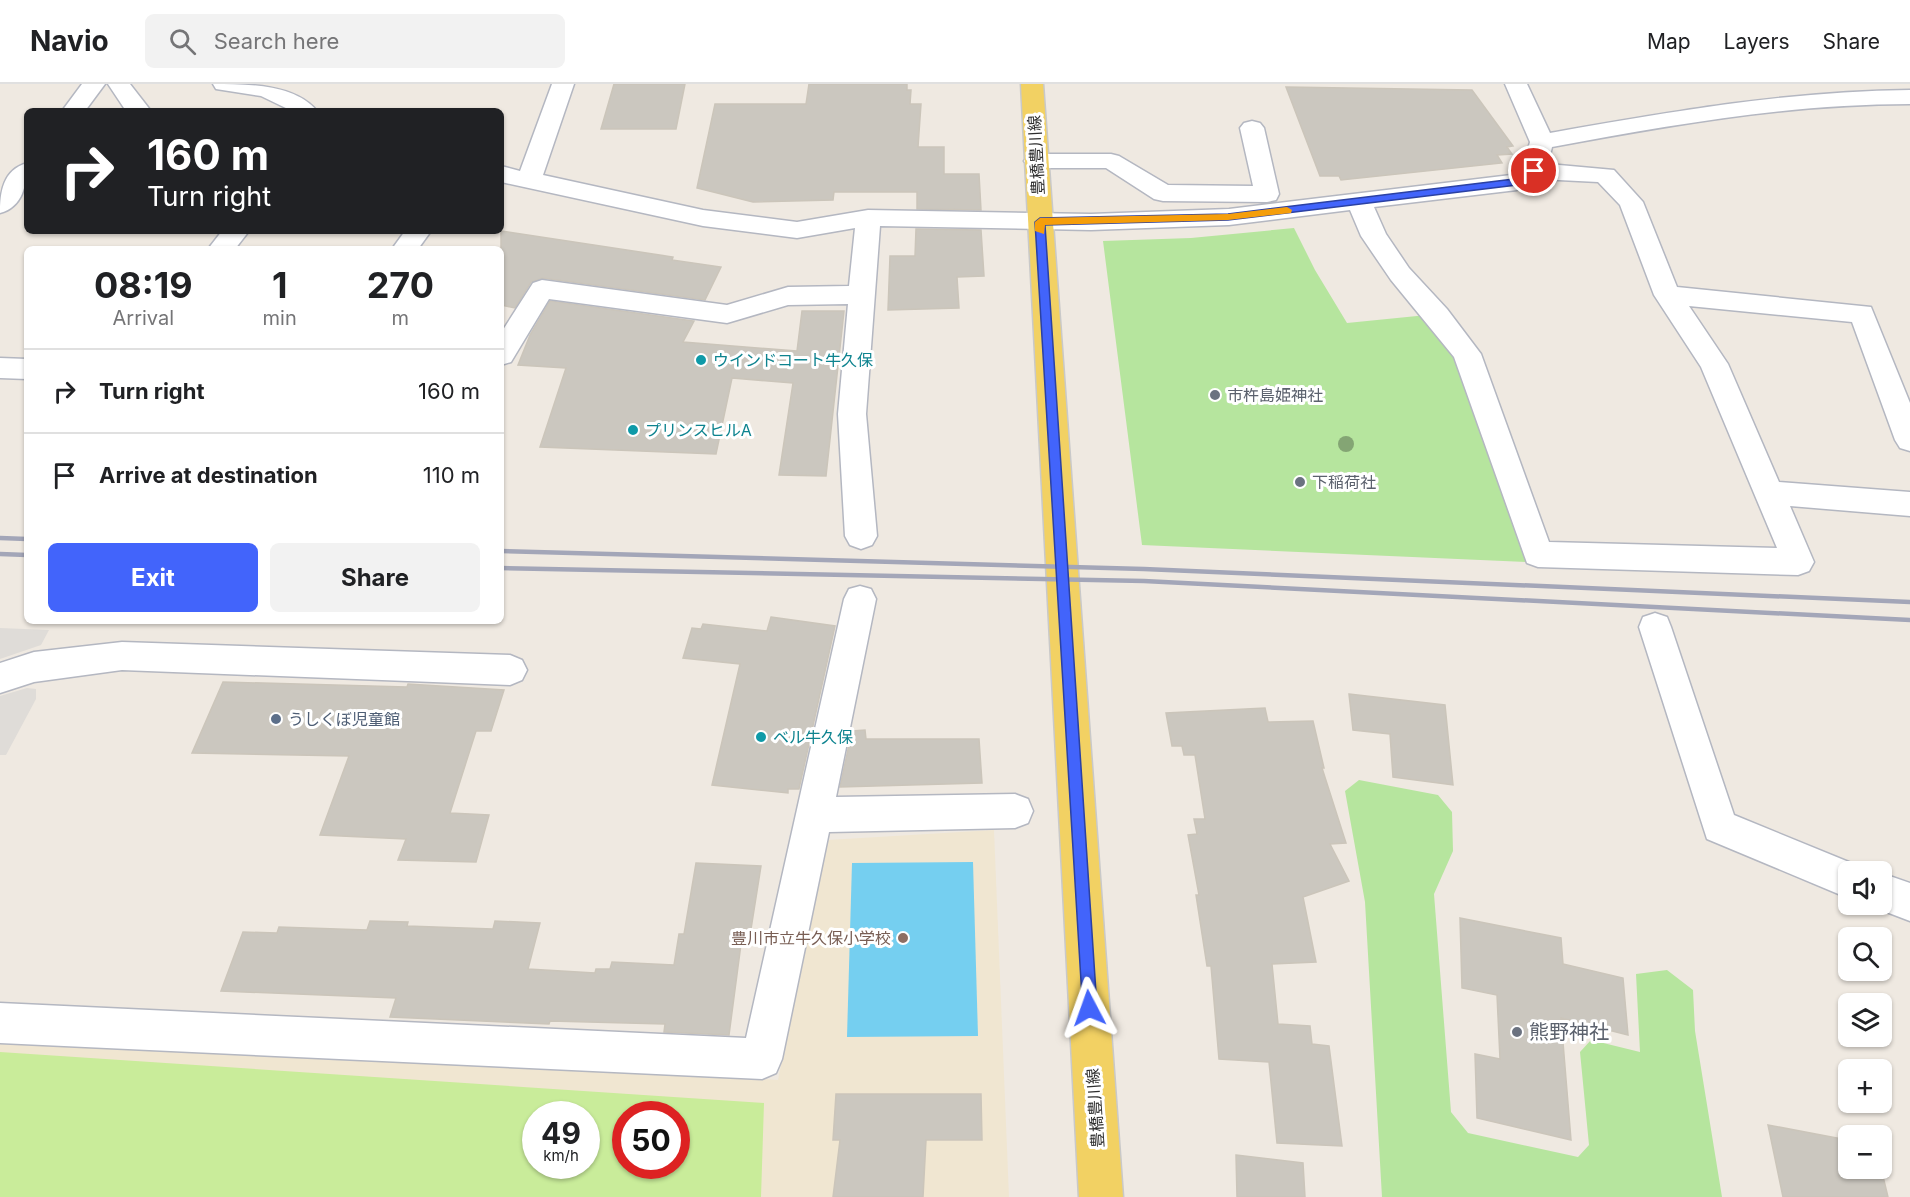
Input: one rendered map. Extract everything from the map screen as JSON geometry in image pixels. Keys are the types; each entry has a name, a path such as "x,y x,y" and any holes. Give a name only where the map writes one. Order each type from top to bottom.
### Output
{"main road":[{"name":"豊橋豊川線","path":"1032,84 1101,1197"}],"street":[{"path":"75,108 94,84"},
{"path":"119,84 137,108"},
{"path":"224,84 253,87 283,96 301,108"},
{"path":"529,180 563,84"},
{"path":"1516,84 1542,142 1534,171"},
{"path":"1542,142 1769,103 1823,98 1910,97"},
{"path":"1036,161 1111,161 1163,193 1267,194 1252,128"},
{"path":"504,175 703,218 797,231 868,218 1040,222 1228,217 1359,201 1517,182 1534,171 1605,175 1631,202 1667,295 1714,364 1798,562 1538,554 1467,354 1438,316 1400,274 1374,236 1359,201"},
{"path":"0,205 24,175"},
{"path":"861,536 852,414 868,218"},
{"path":"224,246 234,234"},
{"path":"504,350 542,289 727,314 788,296 861,295"},
{"path":"1667,295 1862,314 1910,440"},
{"path":"0,368 24,369"},
{"path":"1769,493 1910,504"},
{"path":"0,1023 762,1059 860,599"},
{"path":"1655,627 1720,827 1838,876"},
{"path":"0,678 34,667 122,656 510,670"},
{"path":"813,815 1015,810"},
{"path":"1892,896 1910,902"}],"shaded area":[{"path":"0,628 49,630 41,645 0,659"},
{"path":"27,688 36,689 36,699 6,755 0,755 0,696"},
{"name":"豊川市立牛久保小学校","path":"994,830 1009,1197 0,1197 0,1036 778,1080 828,840"}],"green space":[{"path":"1294,228 1315,270 1347,323 1427,315 1456,356 1527,562 1142,545 1103,241 1191,238"},
{"path":"1359,780 1438,795 1452,812 1453,851 1434,894 1451,1112 1468,1133 1578,1157 1589,1145 1580,1052 1591,1040 1640,1052 1636,974 1667,970 1693,990 1695,1031 1722,1197 1382,1197 1365,902 1345,791"},
{"path":"0,1052 764,1103 761,1197 0,1197"}],"water":[{"path":"973,862 978,1036 847,1037 852,863"}],"building":[{"path":"614,84 685,84 676,129 601,129"},
{"path":"809,84 907,84 907,90 911,90 910,104 921,104 918,147 944,147 944,174 979,174 981,210 917,209 917,192 834,192 833,200 753,202 697,188 715,104 806,104"},
{"path":"1286,87 1472,90 1513,146 1507,147 1512,154 1497,155 1502,163 1341,180 1339,176 1320,176"},
{"path":"916,229 981,230 984,276 957,277 959,308 888,310 890,256 915,256"},
{"path":"504,231 673,257 672,260 721,267 705,300 542,278 531,282 515,308 504,306 504,246 501,246 501,234 504,234"},
{"path":"550,301 694,321 683,342 797,351 802,311 844,311 826,476 779,475 793,383 732,378 716,454 540,447 566,368 518,365 530,335"},
{"path":"771,617 835,626 799,789 788,789 788,793 712,785 740,664 683,658 692,628 701,629 703,624 767,631"},
{"path":"223,682 407,687 408,684 504,690 491,731 476,731 450,813 489,815 476,862 398,860 406,839 320,835 349,756 192,753"},
{"path":"1349,694 1445,705 1453,785 1393,777 1390,734 1353,730"},
{"path":"1265,708 1268,722 1313,721 1324,768 1322,768 1346,843 1330,844 1349,881 1303,897 1316,962 1272,964 1278,1024 1310,1026 1312,1044 1329,1046 1342,1146 1277,1143 1269,1062 1219,1059 1211,966 1207,966 1196,895 1199,895 1188,835 1197,834 1194,819 1205,819 1195,755 1184,755 1182,746 1172,746 1166,713"},
{"path":"865,730 866,739 979,739 982,783 840,787 852,731"},
{"path":"696,863 761,866 751,929 743,929 729,1035 664,1032 665,1024 550,1021 549,1024 390,1017 396,998 221,991 243,932 277,933 279,927 367,930 370,921 408,922 407,926 493,929 495,921 540,923 528,969 595,973 596,969 610,969 612,962 674,965 679,934 684,934"},
{"name":"熊野神社","path":"1460,918 1561,938 1563,964 1623,978 1628,1035 1561,1018 1571,1140 1477,1118 1475,1054 1500,1059 1497,995 1462,988"},
{"path":"836,1094 981,1094 982,1140 926,1140 923,1197 833,1197 840,1140 833,1140"},
{"path":"1768,1125 1838,1138 1838,1179 1884,1179 1888,1197 1783,1197"},
{"path":"1236,1155 1303,1163 1305,1197 1237,1197"}],"railway":[{"path":"0,538 24,539"},
{"path":"504,551 1144,569 1910,602"},
{"path":"0,554 24,555"},
{"path":"504,568 1144,581 1910,620"}],"slow traffic":[{"path":"1040,231 1040,222 1228,217 1287,210"}],"place":[{"name":"ウインドコート牛久保","path":"701,360"},
{"name":"市杵島姫神社","path":"1215,395"},
{"name":"プリンスヒルA","path":"633,430"},
{"name":"下稲荷社","path":"1300,482"},
{"name":"うしくぼ児童館","path":"276,719"},
{"name":"ベル牛久保","path":"761,737"},
{"name":"豊川市立牛久保小学校","path":"903,938"},
{"name":"熊野神社","path":"1517,1032"}],"route":[{"path":"1089,1008 1040,222 1228,217 1517,182 1534,171"}]}
